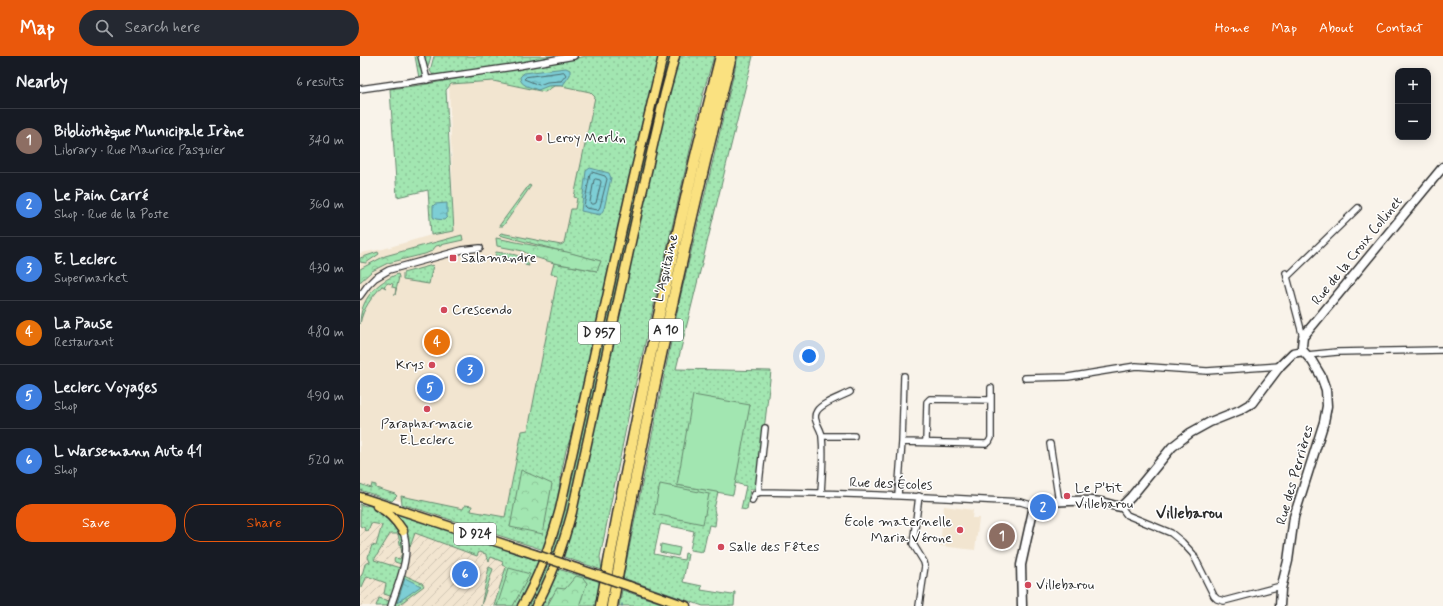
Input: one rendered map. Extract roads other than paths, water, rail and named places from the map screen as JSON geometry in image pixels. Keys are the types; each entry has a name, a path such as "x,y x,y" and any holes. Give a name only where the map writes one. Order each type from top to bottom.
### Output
{"highway":[{"name":"L'Aquitaine","path":"602,606 626,475 654,336 688,185 721,56"},
{"name":"L'Aquitaine","path":"612,606 640,457 670,312 731,56"}],"main road":[{"name":"D 957","path":"522,606 543,564 551,543 560,509 631,189 663,56"},
{"name":"D 957","path":"536,606 555,568 573,506 639,204 665,92 675,56"},
{"path":"364,498 385,510 393,517 403,531"},
{"name":"D 924","path":"364,498 686,606"}],"street":[{"path":"421,56 427,80"},
{"path":"360,89 513,68 574,56"},
{"name":"Rue de la Croix Collinet","path":"1303,337 1443,167"},
{"path":"1305,353 1302,346 1303,337 1286,275 1358,208"},
{"path":"360,296 374,278 390,270 462,250 480,248"},
{"path":"1121,507 1179,440 1204,425 1240,410 1252,403 1280,366 1293,353 1443,350"},
{"name":"Rue des Perrières","path":"1280,606 1281,586 1288,561 1292,528 1297,506 1324,422 1327,406 1324,383 1321,376 1305,353"},
{"path":"1025,378 1068,377 1136,366 1195,371 1280,366"},
{"path":"898,495 902,442 904,376"},
{"path":"902,442 989,442 991,438 991,388"},
{"path":"821,493 822,436 816,421 817,411 823,406 850,392"},
{"path":"926,442 927,402 930,398 991,400"},
{"path":"752,500 753,495 758,493 765,428"},
{"path":"822,436 854,436"},
{"path":"1050,444 1059,502"},
{"name":"Rue des Écoles","path":"758,493 898,495 1021,502 1034,506"},
{"path":"919,496 913,544 925,566 920,606"},
{"path":"1022,606 1021,565 1034,506 1038,502 1100,502 1121,507 1127,515 1171,533 1193,554 1214,596 1217,599 1224,601 1281,586"},
{"path":"391,606 406,555 407,546 403,531"}],"water":[{"path":"566,68 570,70 570,75 563,85 548,86 538,90 526,86 520,80 520,77 524,73"},
{"path":"590,168 609,173 611,178 604,209 600,215 581,211 586,171"},
{"path":"447,203 447,217 444,220 433,217 433,206 435,204"},
{"path":"405,578 421,586 397,603"}],"place":[{"name":"Leroy Merlin","path":"539,138"},
{"name":"Salamandre","path":"453,258"},
{"name":"Crescendo","path":"444,310"},
{"name":"La Pause","path":"437,342"},
{"name":"Krys","path":"432,365"},
{"name":"E. Leclerc","path":"470,370"},
{"name":"Leclerc Voyages","path":"430,388"},
{"name":"Parapharmacie E.Leclerc","path":"427,409"},
{"name":"Le P'tit Villebarou","path":"1067,496"},
{"name":"Le Pain Carré","path":"1043,507"},
{"name":"École maternelle Maria Vérone","path":"960,530"},
{"name":"Bibliothèque Municipale Irène","path":"1002,536"},
{"name":"Salle des Fêtes","path":"721,547"},
{"name":"L Warsemann Auto 41","path":"465,574"},
{"name":"Villebarou","path":"1028,585"}],"district":[{"name":"Villebarou","path":"1189,513"}]}
